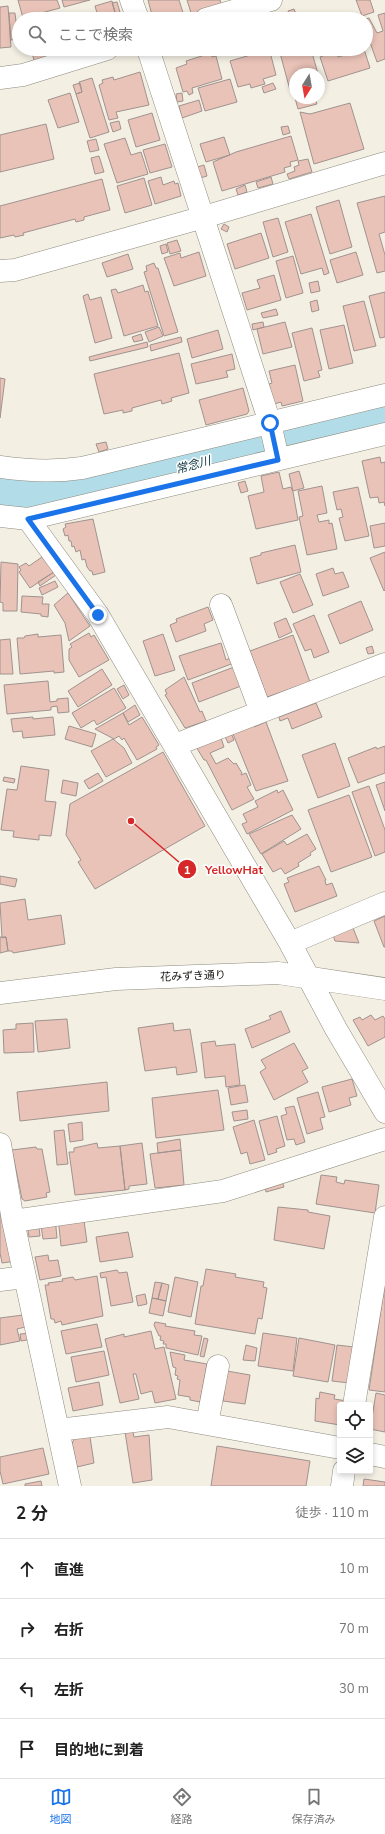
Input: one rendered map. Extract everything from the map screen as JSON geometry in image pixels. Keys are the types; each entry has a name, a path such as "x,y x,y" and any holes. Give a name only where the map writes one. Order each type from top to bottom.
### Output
{"street":[{"path":"132,0 136,12"},
{"path":"230,12 271,0"},
{"path":"0,78 23,75 84,56"},
{"path":"150,56 270,423 278,460"},
{"path":"0,271 15,270 204,217 385,163"},
{"path":"0,468 24,471 55,472 82,468 385,395"},
{"path":"2,522 28,519 385,434"},
{"path":"28,519 98,615 290,943 308,978 385,1112"},
{"path":"221,606 261,712"},
{"path":"175,745 385,664"},
{"path":"290,943 385,903"},
{"name":"花みずき通り","path":"0,993 116,979 278,972 308,978 385,988"},
{"path":"13,1221 222,1191 385,1139"},
{"path":"0,1144 13,1221 70,1486"},
{"path":"354,1402 385,1217"},
{"path":"0,1280 25,1277"},
{"path":"207,1424 218,1366"},
{"path":"58,1430 168,1417 337,1447"},
{"path":"373,1455 385,1457"},
{"path":"342,1486 344,1474"}],"building":[{"path":"18,0 57,0 60,8 45,12 21,12"},
{"path":"62,0 90,0 64,7"},
{"path":"148,0 179,0 183,12 151,12"},
{"path":"187,0 220,0 222,7 205,12 191,12"},
{"path":"356,0 370,0 374,12 360,12"},
{"path":"112,1 115,12 97,12 95,6"},
{"path":"117,2 120,12 115,12 112,3"},
{"path":"8,6 11,47 0,48 0,7"},
{"path":"294,9 295,12 288,12"},
{"path":"9,13 12,13 11,40"},
{"path":"385,13 385,59 377,62 373,51 373,26 377,33 383,31 378,15"},
{"path":"33,56 52,56 35,64"},
{"path":"202,56 216,56 222,79 192,88 193,93 189,95 187,91 183,92 176,68 187,64 186,61"},
{"path":"247,56 271,56 276,75 263,79 265,84 251,88 250,84 238,87 230,61"},
{"path":"281,56 313,56 316,68 289,68 289,86"},
{"path":"366,56 370,68 328,81 325,68 324,68 320,57"},
{"path":"140,72 149,105 116,112 118,118 109,120 99,85 103,83 102,80 113,77 114,80"},
{"path":"92,78 109,132 90,138 76,94 82,92 79,82"},
{"path":"230,79 237,102 205,111 198,88"},
{"path":"80,83 82,92 76,94 73,85"},
{"path":"273,83 276,89 264,93 262,87"},
{"path":"70,93 79,122 58,128 48,100"},
{"path":"182,93 183,101 177,102 176,94"},
{"path":"199,100 202,111 182,118 179,106"},
{"path":"350,103 364,149 314,164 300,112 310,114"},
{"path":"297,104 317,104 298,109"},
{"path":"152,113 160,140 136,147 128,120"},
{"path":"119,121 121,129 113,132 110,123"},
{"path":"46,124 54,159 0,172 0,135"},
{"path":"288,126 290,133 283,135 281,127"},
{"path":"291,136 298,160 290,162 291,166 284,168 285,172 222,191 213,162 236,152"},
{"path":"224,137 230,155 206,162 200,144"},
{"path":"125,138 131,155 141,152 148,174 117,183 104,144"},
{"path":"96,139 99,150 90,152 87,141"},
{"path":"165,144 172,167 150,173 143,150"},
{"path":"99,156 104,172 95,174 91,158"},
{"path":"308,159 312,172 289,179 287,174 295,171 294,167 299,165 298,161"},
{"path":"204,165 207,176 200,178 197,167"},
{"path":"161,177 163,185 174,181 175,184 178,183 181,196 155,204 148,181"},
{"path":"271,177 273,184 258,188 256,182"},
{"path":"144,178 152,205 125,213 117,186"},
{"path":"102,179 110,210 84,217 84,220 76,222 75,219 23,233 24,235 15,237 14,235 0,238 0,206"},
{"path":"245,185 247,192 238,195 236,189"},
{"path":"385,196 385,232 379,234 385,255 385,271 377,273 357,203"},
{"path":"339,200 352,247 330,254 316,207"},
{"path":"311,214 329,273 324,275 322,268 301,274 285,222"},
{"path":"278,218 288,252 273,257 263,222"},
{"path":"224,224 229,227 227,232 221,229"},
{"path":"261,233 269,258 235,269 227,244"},
{"path":"177,240 181,251 170,254 167,243"},
{"path":"166,244 168,252 162,254 160,246"},
{"path":"199,252 206,276 174,286 164,258 180,253 181,258"},
{"path":"356,252 363,275 337,283 330,260"},
{"path":"128,254 133,269 107,277 102,263"},
{"path":"293,256 303,293 286,298 276,261"},
{"path":"154,263 156,268 158,268 178,332 164,336 144,272 147,271 146,266"},
{"path":"274,275 281,300 247,310 242,293 260,288 257,280"},
{"path":"318,281 320,291 311,293 309,283"},
{"path":"143,285 145,292 148,291 158,326 124,336 111,290 116,289 118,293"},
{"path":"385,292 385,337 380,338 369,296"},
{"path":"88,294 90,300 101,297 112,338 95,343 83,296"},
{"path":"317,300 319,310 312,312 310,302"},
{"path":"364,301 376,346 354,351 343,306"},
{"path":"276,309 278,315 263,318 261,313"},
{"path":"263,322 264,327 253,330 252,324"},
{"path":"285,322 292,347 263,354 257,329"},
{"path":"344,325 353,363 329,369 320,330"},
{"path":"159,327 163,336 149,342 145,332"},
{"path":"312,328 322,370 318,371 320,377 304,381 292,333"},
{"path":"218,330 223,349 192,358 187,339"},
{"path":"141,334 143,340 134,342 132,337"},
{"path":"181,337 182,342 151,351 150,345"},
{"path":"147,342 148,347 90,361 89,357"},
{"path":"179,353 189,393 171,398 172,401 162,404 161,400 132,408 132,411 123,413 123,410 104,414 94,374"},
{"path":"232,354 235,369 226,371 228,377 196,384 191,364"},
{"path":"295,365 303,401 282,406 281,402 274,404 269,384 272,383 269,371"},
{"path":"0,378 5,379 0,418"},
{"path":"243,388 249,411 247,414 206,425 199,400"},
{"path":"106,442 108,449 99,452 96,444"},
{"path":"380,457 381,463 385,462 385,506 384,502 379,503 378,497 370,498 362,461"},
{"path":"299,471 304,488 293,491 289,474"},
{"path":"279,472 283,489 291,487 293,492 298,520 256,529 248,496 264,492 261,476"},
{"path":"245,481 248,491 241,493 238,483"},
{"path":"322,486 327,513 317,515 319,522 329,520 329,524 332,523 337,549 307,555 299,517 303,516 298,491"},
{"path":"358,487 369,536 345,541 339,518 343,517 341,509 337,510 333,492"},
{"path":"93,519 105,572 93,575 92,571 90,571 87,567 85,559 82,560 80,550 76,552 74,546 72,547 71,541 69,541 68,535 65,536 63,529 66,527 65,524"},
{"path":"385,523 385,546 374,548 370,526"},
{"path":"295,545 301,572 257,584 250,558 261,555 261,553"},
{"path":"385,552 385,590 384,591 370,558"},
{"path":"42,557 54,572 30,588 19,572 21,570 19,567 26,563 29,566"},
{"path":"1,562 18,564 17,611 3,611 3,603 0,602"},
{"path":"333,568 335,574 343,572 349,587 323,596 316,574"},
{"path":"54,572 56,575 40,586 38,582"},
{"path":"300,574 313,605 293,613 280,582"},
{"path":"55,581 58,587 42,595 39,588"},
{"path":"68,593 90,626 69,641 65,623 54,605"},
{"path":"22,596 43,597 42,604 49,604 48,617 41,616 41,614 21,612"},
{"path":"361,601 373,630 340,644 328,615"},
{"path":"208,607 213,620 204,624 206,631 176,642 170,625 177,622 176,619"},
{"path":"314,615 329,652 314,658 311,649 305,651 293,624"},
{"path":"286,618 292,632 279,638 274,623"},
{"path":"89,633 91,637 94,635 109,660 79,677 69,660 69,649 72,647 70,644"},
{"path":"38,634 38,637 61,635 64,672 54,673 54,671 20,674 17,638 24,638 25,636"},
{"path":"163,634 175,670 155,676 143,641"},
{"path":"293,635 310,682 267,697 250,651"},
{"path":"10,639 13,674 0,674 0,640"},
{"path":"221,643 226,660 232,657 234,663 188,680 179,656"},
{"path":"372,646 374,653 368,654 366,648"},
{"path":"234,667 241,686 199,702 192,683"},
{"path":"102,669 112,685 78,707 68,691"},
{"path":"184,677 200,712 202,711 206,721 185,728 165,695 167,694 165,690"},
{"path":"48,681 50,702 57,701 57,699 68,698 69,712 58,713 57,706 51,707 51,710 7,714 4,685"},
{"path":"124,685 129,695 123,699 117,689"},
{"path":"114,688 126,708 97,725 94,720 81,728 72,713"},
{"path":"316,703 322,717 292,729 288,718 280,721 279,717"},
{"path":"135,705 140,715 128,722 123,713"},
{"path":"123,713 129,725 142,717 159,745 156,747 157,749 137,760 124,738 122,740 119,736 114,739 95,729"},
{"path":"33,717 33,719 53,717 55,735 23,738 22,731 13,732 11,719"},
{"path":"251,722 254,727 266,722 288,781 256,791 231,729"},
{"path":"69,726 96,734 92,747 65,739"},
{"path":"230,731 234,740 228,743 224,734"},
{"path":"220,735 224,747 210,753 216,764 228,758 234,764 236,763 242,773 241,775 246,773 251,785 247,787 254,799 232,810 206,760 204,760 195,745"},
{"path":"113,739 124,748 132,763 106,777 91,751"},
{"path":"335,743 350,786 318,798 302,755"},
{"path":"385,746 385,773 358,783 348,758 376,747 377,749"},
{"path":"163,752 205,826 95,889 78,862 81,860 66,835 70,804"},
{"path":"21,766 49,770 45,801 56,802 51,836 39,835 39,840 13,837 14,831 1,830 7,789 17,790"},
{"path":"98,773 103,781 89,789 84,781"},
{"path":"4,777 15,779 14,783 3,781"},
{"path":"63,780 78,783 76,796 61,793"},
{"path":"385,782 385,811 376,785"},
{"path":"369,786 385,830 385,852 375,856 352,792"},
{"path":"277,790 278,793 283,790 293,810 247,834 242,824 247,822 243,814 258,807 255,801"},
{"path":"349,795 372,857 331,872 308,810"},
{"path":"292,815 301,829 261,854 249,834"},
{"path":"307,834 316,849 310,853 311,855 298,863 299,866 285,874 281,868 273,872 262,854 284,841 287,845"},
{"path":"319,866 326,880 326,885 332,883 337,896 295,912 284,884 289,882 287,878"},
{"path":"0,876 17,879 15,887 0,884"},
{"path":"25,899 28,920 61,915 65,944 13,953 12,951 8,951 6,937 2,938 0,903"},
{"path":"385,916 385,947 384,947 374,921"},
{"path":"353,928 359,943 335,941 333,935"},
{"path":"0,937 6,937 8,951 0,953"},
{"path":"281,1011 290,1032 252,1048 245,1029 271,1019 269,1016"},
{"path":"371,1015 375,1020 383,1016 385,1019 385,1037 368,1046 353,1020 360,1017 362,1020"},
{"path":"67,1019 70,1048 38,1052 35,1021"},
{"path":"33,1023 34,1052 4,1053 3,1030 16,1029 16,1024"},
{"path":"173,1023 174,1031 190,1029 197,1072 177,1075 176,1067 145,1071 138,1028"},
{"path":"215,1041 216,1046 235,1044 240,1085 226,1087 225,1076 205,1078 201,1043"},
{"path":"294,1043 308,1068 302,1071 308,1082 274,1100 260,1072 266,1068 261,1060"},
{"path":"352,1079 357,1096 349,1098 351,1105 329,1112 322,1087"},
{"path":"107,1082 109,1111 20,1121 17,1092"},
{"path":"245,1085 248,1102 231,1105 228,1088"},
{"path":"218,1090 224,1130 156,1138 152,1098"},
{"path":"318,1092 325,1117 320,1118 323,1129 307,1134 297,1098"},
{"path":"294,1106 305,1142 296,1145 294,1139 287,1140 281,1116 287,1114 285,1108"},
{"path":"247,1110 248,1119 234,1121 232,1112"},
{"path":"277,1116 285,1146 276,1149 277,1152 268,1155 259,1121"},
{"path":"254,1120 265,1160 250,1164 247,1152 241,1154 233,1127"},
{"path":"82,1122 83,1140 70,1142 68,1124"},
{"path":"64,1130 68,1164 57,1165 54,1131"},
{"path":"180,1139 181,1150 158,1153 157,1143"},
{"path":"97,1143 98,1148 120,1146 125,1190 75,1195 69,1152 74,1152 74,1148"},
{"path":"142,1143 147,1184 129,1186 129,1189 125,1190 120,1146"},
{"path":"36,1147 37,1149 42,1149 50,1192 46,1193 47,1197 25,1201 22,1199 12,1150"},
{"path":"181,1150 184,1185 155,1188 150,1154"},
{"path":"321,1175 337,1177 336,1182 344,1184 345,1180 379,1185 375,1213 316,1204"},
{"path":"282,1181 284,1187 266,1192 265,1185"},
{"path":"278,1207 308,1210 308,1212 330,1216 324,1249 274,1240"},
{"path":"0,1210 16,1261 2,1263 0,1253"},
{"path":"83,1214 87,1242 61,1246 58,1217"},
{"path":"55,1217 57,1238 43,1239 40,1219"},
{"path":"38,1219 40,1236 29,1237 27,1224"},
{"path":"128,1232 133,1257 100,1262 96,1237"},
{"path":"48,1255 49,1261 58,1260 61,1276 40,1280 35,1257"},
{"path":"206,1269 236,1274 235,1277 264,1282 263,1287 267,1288 262,1319 258,1318 255,1334 195,1324 201,1286 203,1286"},
{"path":"117,1270 119,1273 127,1272 133,1302 111,1306 106,1277 101,1278 100,1273"},
{"path":"97,1276 103,1316 62,1325 61,1321 55,1323 54,1319 51,1319 45,1285 73,1277 75,1280"},
{"path":"175,1277 198,1282 191,1317 168,1312"},
{"path":"155,1282 162,1283 158,1299 152,1298"},
{"path":"385,1282 385,1392 369,1390"},
{"path":"162,1283 169,1285 166,1301 158,1299"},
{"path":"145,1294 147,1304 138,1306 136,1296"},
{"path":"152,1298 166,1301 163,1316 149,1313"},
{"path":"23,1315 25,1327 17,1329 20,1341 0,1345 0,1318"},
{"path":"155,1322 166,1324 165,1326 195,1331 194,1335 202,1336 198,1355 166,1348 166,1344 163,1344 164,1341 160,1340 161,1336 159,1336 154,1325"},
{"path":"97,1324 102,1347 66,1354 61,1331"},
{"path":"151,1331 155,1349 164,1347 176,1399 155,1403 152,1391 141,1394 136,1374 133,1374 139,1399 120,1403 105,1339 124,1334 124,1337"},
{"path":"33,1333 33,1339 21,1341 20,1334"},
{"path":"263,1333 297,1338 293,1371 258,1366"},
{"path":"204,1338 208,1339 204,1357 200,1356"},
{"path":"299,1338 335,1345 328,1382 293,1376"},
{"path":"246,1345 257,1348 255,1361 243,1360"},
{"path":"337,1345 354,1347 349,1383 332,1381"},
{"path":"104,1351 109,1375 76,1382 71,1357"},
{"path":"170,1352 185,1355 184,1360 207,1364 200,1402 190,1400 190,1397 178,1395 180,1380 177,1379 178,1376 175,1375 176,1368 173,1367"},
{"path":"227,1371 250,1375 245,1404 223,1401"},
{"path":"99,1382 103,1405 73,1411 68,1388"},
{"path":"320,1392 335,1395 334,1399 347,1401 337,1402 337,1425 315,1421 316,1398 319,1399"},
{"path":"376,1393 385,1395 385,1432 373,1430 373,1411"},
{"path":"125,1432 133,1432 134,1437 149,1435 152,1480 133,1483"},
{"path":"77,1435 90,1437 94,1463 77,1467 72,1443"},
{"path":"217,1446 310,1461 306,1486 211,1486"},
{"path":"43,1448 49,1474 3,1484 0,1471 0,1457"},
{"path":"364,1479 385,1482 385,1486 363,1486"},
{"path":"41,1481 42,1486 25,1486 25,1484"}],"waterway":[{"name":"常念川","path":"0,488 71,498 298,435 385,414"}],"place":[{"name":"YellowHat","path":"131,821"}],"route":[{"path":"98,615 28,519 278,460 270,423"}]}
